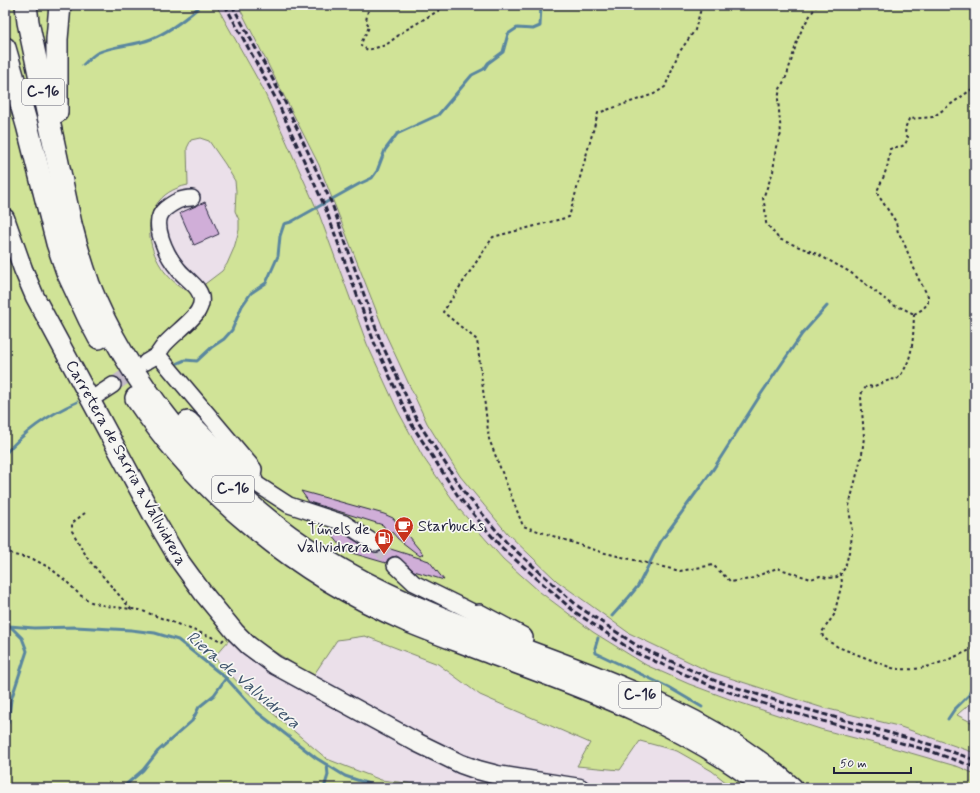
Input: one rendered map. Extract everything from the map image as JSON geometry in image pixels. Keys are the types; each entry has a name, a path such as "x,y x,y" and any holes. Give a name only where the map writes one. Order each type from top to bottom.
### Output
{"highway":[{"name":"C-16","path":"26,5 28,22 78,252 105,321 124,354 147,364 161,410 218,475 246,501 289,536 322,558 387,594 452,622 645,697 685,716 755,759 781,786"},
{"name":"C-16","path":"60,5 56,78 57,117 62,179"},
{"name":"C-16","path":"5,48 8,66 27,125 57,243 67,272 89,319 107,353 153,423 215,493 269,540 309,569 330,582 407,621 623,704 673,728 717,753 753,777 781,786"},
{"path":"147,364 148,381 232,466 252,481"},
{"path":"480,615 573,668"}],"main road":[{"name":"Carretera de Sarria a Vallvidrera","path":"5,218 32,291 168,542 199,588 235,632 248,645 275,665 411,739 461,764 497,775 580,788"}],"lane":[{"path":"192,198 182,198 162,211 158,221 159,232 171,261 179,271 192,282 199,293 202,302 198,312 147,364 254,470 252,481 289,505 344,523 376,544"},
{"path":"90,400 113,385"},
{"path":"395,565 414,583 480,615"}],"path":[{"path":"369,5 366,21 369,26 367,33 362,38 360,46 368,50 386,45 404,31 448,5"},
{"path":"702,5 695,30 678,54 665,87 654,94 598,113 569,217 493,237 443,312 477,340 489,439 523,526 601,552 680,571 714,565 732,582 750,579 777,568 811,579 820,576 827,578 837,577 845,568 851,544 852,533 849,506 863,445 863,422 860,402 862,392 866,387 872,387 882,382 896,380 902,375 909,362 914,314"},
{"path":"817,5 804,25 798,38 787,75 780,89 778,99 781,134 776,147 773,172 762,198 765,208 766,223 779,239 817,254 850,272 895,306 914,314"},
{"path":"914,314 923,309 928,303 928,296 918,278 902,238 898,233 896,222 878,195 878,189 888,164 890,149 906,145 908,137 905,134 909,119 933,117 975,87"},
{"path":"85,513 72,523 72,531 88,559 111,583 132,610"},
{"path":"5,549 14,555 34,559 50,568 80,595 91,602 106,606 140,610 222,641 235,632"},
{"path":"841,573 842,583 834,615 822,632 823,637 838,647 892,668 901,670 922,668 933,665 975,648"}],"shaded area":[{"path":"216,5 238,5 319,165 356,260 460,476 507,533 557,581 629,633 708,671 820,707 898,726 975,753 975,774 958,767 897,749 820,729 732,700 689,684 646,665 593,632 540,592 503,559 460,510 423,457 398,411 367,344 319,214 262,87"}],"green space":[{"path":"5,5 216,5 262,87 319,214 367,344 398,411 423,457 460,510 503,559 540,592 593,632 646,665 689,684 732,700 820,729 959,767 975,774 975,788 733,788 712,771 677,751 640,741 620,770 577,766 590,743 480,695 438,664 365,636 337,640 313,676 245,633 230,639 214,657 245,690 327,759 381,780 450,788 5,788","holes":["200,138 209,141 235,181 235,211 239,220 239,230 234,248 222,271 193,293 177,284 164,271 155,255 150,237 150,220 156,205 169,192 188,185 187,148 191,140"]},
{"path":"238,5 975,5 975,692 971,702 957,715 975,724 975,753 898,726 820,707 708,671 629,633 557,581 507,533 460,476 427,423 385,333 319,165"},
{"path":"481,783 521,788 450,788"}],"building":[{"path":"205,202 219,234 194,245 180,213"},
{"path":"301,491 384,514 393,518 423,554 420,556 398,539 392,532 386,530 383,525 309,502"},
{"path":"328,530 346,535 375,553 380,552 384,547 429,561 444,580 414,571 397,556 388,559 386,563 345,551"}],"waterway":[{"path":"178,363 185,360 197,361 212,347 224,339 232,330 242,306 251,293 266,283 278,256 280,236 284,224 291,222 372,178 377,171 385,150 397,134 438,115 472,75 484,69 488,63 503,52 508,34 517,28 533,29 540,26 541,5"},
{"path":"83,65 95,54 104,50 138,43 158,36 176,25 198,8"},
{"path":"612,616 638,586 661,541 714,468 761,394 802,334 827,306"},
{"path":"5,454 20,438 38,424 77,402"},
{"name":"Riera de Vallvidrera","path":"5,624 9,626 34,628 75,627 131,630 155,633 178,640 226,678 257,712 316,758 345,776 381,788"},
{"path":"5,727 8,722 11,700 27,651 22,638 10,626"},
{"path":"598,638 595,648 596,653 668,687 702,707"},
{"path":"122,788 143,770 158,751 192,721 199,707 214,695 226,678"},
{"path":"948,719 954,710 969,695 975,678"},
{"path":"324,788 328,775 327,765"}],"tunnel":[{"path":"113,385 142,365"},
{"path":"376,544 395,565"}],"railway":[{"path":"225,5 277,101 325,207 374,342 412,425 458,496 501,547 575,612 636,653 714,687 780,709 930,751 975,767"},
{"path":"232,5 283,98 332,204 380,340 418,422 464,492 506,542 579,607 639,647 716,681 781,702 932,745 975,760"}],"place":[{"name":"Starbucks","path":"404,543"},
{"name":"Túnels de Vallvidrera","path":"384,555"}]}
